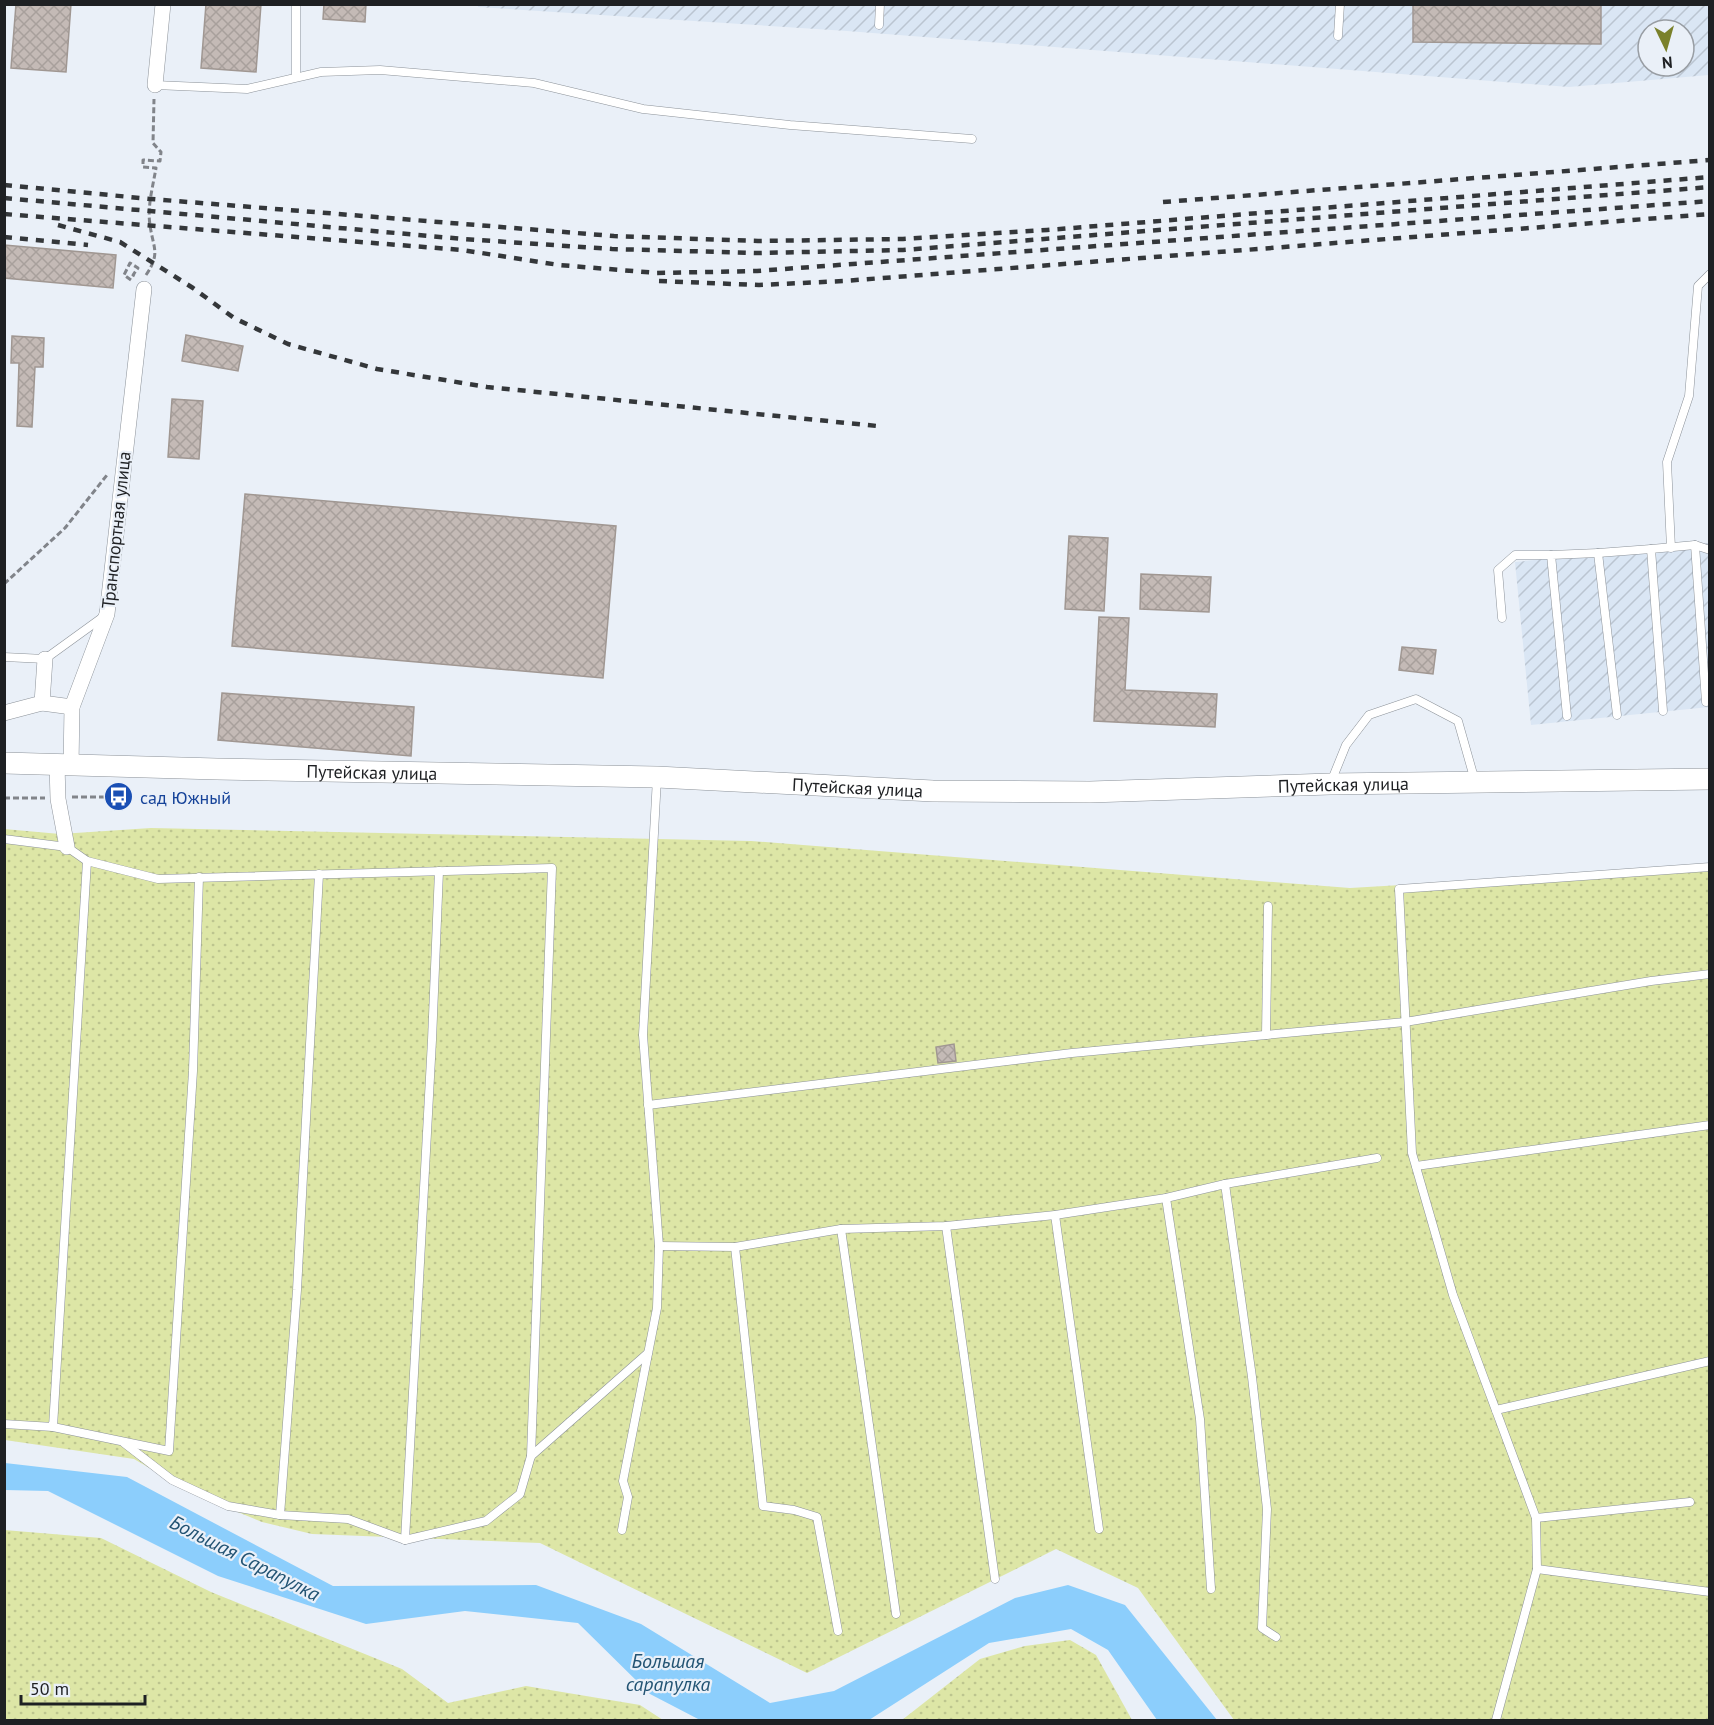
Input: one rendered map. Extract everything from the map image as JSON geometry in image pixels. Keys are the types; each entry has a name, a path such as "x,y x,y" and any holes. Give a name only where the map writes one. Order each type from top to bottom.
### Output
{"main road":[{"name":"Путейская улица","path":"4,763 657,777 933,791 1068,792 1330,784 1710,779"}],"street":[{"path":"155,85 163,4"},
{"name":"Транспортная улица","path":"67,847 58,799 72,707 107,614 144,289"},
{"path":"42,703 45,659"},
{"path":"4,713 42,703 72,707"}],"lane":[{"path":"296,4 296,77"},
{"path":"879,25 880,4"},
{"path":"1338,36 1340,4"},
{"path":"155,85 247,89 321,72 380,70 534,83 643,109 790,125 972,139"},
{"path":"1671,548 1667,462 1689,396 1698,286 1710,274"},
{"path":"1695,545 1706,702"},
{"path":"1502,618 1498,570 1515,555 1551,555 1695,545 1710,550"},
{"path":"1651,549 1663,711"},
{"path":"1599,552 1617,715"},
{"path":"1551,555 1567,716"},
{"path":"4,657 45,659 107,614"},
{"path":"1330,784 1346,745 1369,715 1416,699 1458,721 1475,782"},
{"path":"622,1530 628,1497 623,1481 657,1308 659,1246 643,1035 657,777"},
{"path":"4,840 67,847 87,861 158,879 552,868 531,1456 520,1494 486,1521 405,1540 348,1520 280,1515 228,1506 172,1480 122,1442"},
{"path":"52,1427 87,861"},
{"path":"1496,1720 1537,1569 1536,1518 1454,1295 1412,1153 1399,889 1710,867"},
{"path":"405,1540 439,871"},
{"path":"280,1515 298,1278 319,874"},
{"path":"4,1424 52,1427 169,1451 193,1071 200,877"},
{"path":"1266,1035 1268,906"},
{"path":"648,1105 1072,1053 1405,1022 1651,981 1710,974"},
{"path":"1416,1166 1710,1125"},
{"path":"659,1246 735,1246 841,1229 946,1226 1055,1215 1166,1198 1225,1184 1377,1158"},
{"path":"1225,1184 1252,1377 1267,1509 1262,1628 1276,1637"},
{"path":"1166,1198 1200,1419 1211,1589"},
{"path":"1055,1215 1099,1529"},
{"path":"946,1226 995,1579"},
{"path":"841,1229 896,1614"},
{"path":"735,1246 762,1506 795,1510 816,1517 838,1631"},
{"path":"531,1456 648,1353"},
{"path":"1496,1410 1710,1361"},
{"path":"1536,1518 1690,1502"},
{"path":"1537,1569 1710,1592"}],"path":[{"path":"144,289 124,275 130,263 138,268 133,275 143,280 154,263 155,246 150,225 156,168 143,167 143,160 160,161 161,152 153,143 155,85"},
{"path":"4,585 65,528 124,452"}],"shaded area":[{"path":"478,5 1709,5 1709,75 1696,76 1696,18 1636,18 1636,78 1674,78 1569,87 847,31 478,7"},
{"path":"1709,543 1709,707 1531,725 1515,562"}],"green space":[{"path":"151,828 751,841 1350,888 1709,867 1709,1720 1234,1720 1138,1588 1056,1549 807,1673 540,1543 312,1534 262,1522 194,1494 134,1459 5,1440 4,829 60,834"},
{"path":"4,1530 101,1538 211,1592 402,1669 448,1703 526,1686 640,1705 663,1720 5,1720"},
{"path":"1070,1640 1096,1655 1132,1720 902,1720 980,1659 1025,1646"}],"water":[{"name":"Большая сарапулка","path":"5,1463 127,1477 333,1586 536,1585 641,1624 770,1703 834,1691 1015,1598 1068,1585 1125,1605 1217,1720 1157,1720 1108,1650 1071,1629 989,1643 869,1720 700,1720 650,1694 578,1623 465,1611 366,1624 218,1576 48,1491 5,1490"}],"building":[{"path":"16,4 71,4 66,72 11,68"},
{"path":"206,4 261,4 256,72 201,68"},
{"path":"324,4 366,4 365,22 323,19"},
{"path":"1413,4 1601,5 1601,44 1413,42"},
{"path":"4,245 116,255 113,288 4,278"},
{"path":"186,335 243,346 238,371 182,361"},
{"path":"12,336 44,338 43,367 35,367 32,427 17,426 19,363 11,363"},
{"path":"172,399 203,401 199,459 168,457"},
{"path":"245,494 616,526 603,678 232,646"},
{"path":"1069,536 1108,538 1104,611 1065,609"},
{"path":"1141,574 1211,577 1209,612 1140,609"},
{"path":"1099,617 1129,618 1125,690 1217,694 1215,727 1094,721"},
{"path":"1402,647 1436,650 1433,674 1399,670"},
{"path":"222,693 414,707 411,756 218,740"},
{"path":"954,1044 956,1061 938,1063 936,1047"}],"railway":[{"path":"1163,202 1710,160"},
{"path":"4,185 614,236 758,241 903,239 1047,230 1710,177"},
{"path":"4,198 463,239 612,249 758,253 903,250 1710,187"},
{"path":"4,214 462,250 559,265 657,273 757,271 1710,201"},
{"path":"659,281 759,285 844,281 1710,214"},
{"path":"58,225 120,242 193,288 234,318 288,344 377,369 487,387 877,426"},
{"path":"4,237 88,245"}],"place":[{"name":"сад Южный","path":"119,797"}],"water label":[{"name":"Большая Сарапулка","path":"245,1558"}]}
